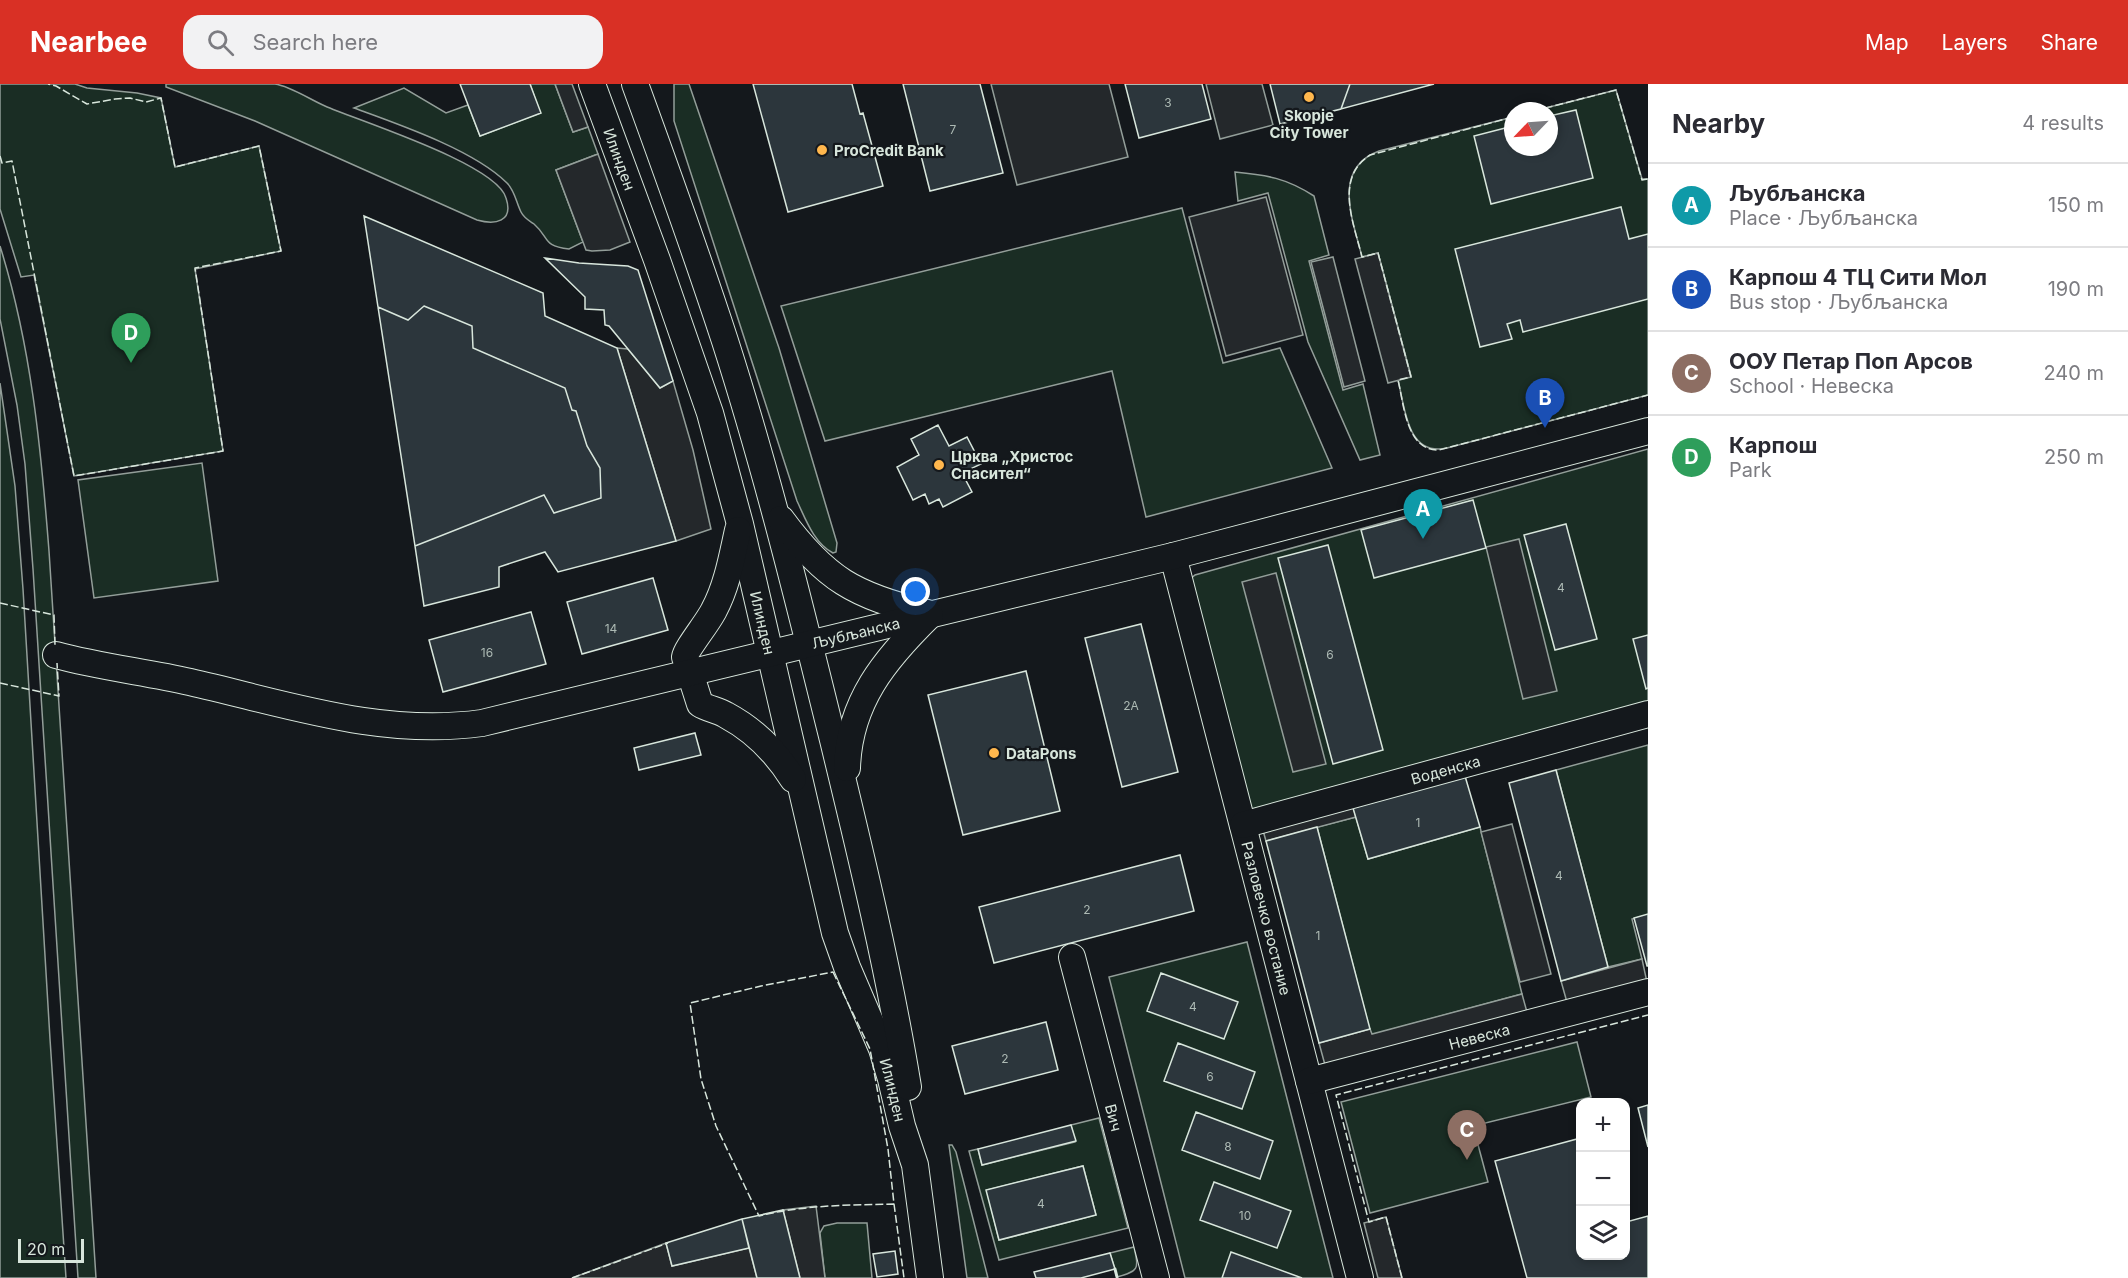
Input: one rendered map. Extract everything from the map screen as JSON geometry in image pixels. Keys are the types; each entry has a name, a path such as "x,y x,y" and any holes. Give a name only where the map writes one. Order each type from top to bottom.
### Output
{"street":[{"name":"Илинден","path":"592,84 710,413 740,524 835,933 882,1049 902,1126 915,1165"},
{"name":"Илинден","path":"635,84 724,340 775,510 810,644 848,801 903,1061 916,1145 915,1165 930,1278"},
{"path":"653,84 651,98 653,134"},
{"name":"Љубљанска","path":"56,655 164,676 335,717 422,727 449,727 492,721 1173,556 1648,431"},
{"path":"775,510 818,563 836,579 881,601 930,614 899,646 874,679 857,712 852,724 847,754 848,801"},
{"path":"740,524 723,592 699,635 685,654 689,672 700,704 725,714 759,738 776,754 801,792"},
{"name":"Разловечко востание","path":"1173,556 1360,1278"},
{"name":"Воденска","path":"1243,825 1648,714"},
{"name":"Вич","path":"1072,957 1156,1278"},
{"name":"Невеска","path":"1309,1081 1648,992"}],"green space":[{"path":"0,84 75,84 87,88 161,98 175,167 259,146 281,251 195,269 223,451 74,476 34,275 21,277 0,209"},
{"path":"166,84 275,84 287,87 325,106 425,145 479,171 497,185 506,198 507,212 505,217 496,222 477,220 255,121 166,87"},
{"path":"530,84 555,84 573,132 588,127 598,154 556,170 583,242 569,249 554,246 547,241 539,229 522,214 510,186 493,171 435,139 354,108 404,88 446,113 468,105 480,136 540,113"},
{"path":"674,84 689,84 779,348 837,543 836,552 833,553 826,549 816,537 797,501 674,121"},
{"path":"1616,90 1642,179 1648,179 1648,395 1447,448 1434,449 1423,445 1410,428 1403,404 1398,380 1411,376 1378,253 1362,257 1354,227 1349,197 1350,183 1355,170 1364,159 1379,151 1504,119 1504,156 1558,156 1558,105"},
{"path":"1235,172 1276,178 1314,196 1329,255 1309,261 1343,390 1363,384 1380,455 1360,460 1308,342 1268,193 1238,201"},
{"path":"1182,208 1223,363 1280,348 1332,468 1146,517 1112,371 825,441 781,306"},
{"path":"0,246 11,283 27,359 42,474 49,551 96,1278 78,1278 33,569 25,464 17,405 0,319"},
{"path":"0,383 15,486 23,589 66,1278 0,1278"},
{"path":"1648,449 1648,714 1243,825 1181,587 1195,575"},
{"path":"202,463 218,581 94,598 78,480"},
{"path":"1648,745 1648,915 1632,919 1642,959 1608,967 1556,770"},
{"path":"1356,817 1368,859 1480,827 1522,994 1371,1035 1317,827"},
{"path":"1247,942 1333,1278 1185,1278 1109,977"},
{"path":"1577,1042 1591,1097 1576,1098 1576,1101 1473,1126 1488,1182 1370,1213 1341,1102"},
{"path":"1099,1118 1128,1228 999,1260 969,1151 978,1149 982,1165 1075,1142 1071,1125","holes":["1083,1166 1096,1215 999,1240 987,1190"]},
{"path":"949,1145 952,1145 956,1152 988,1278 967,1278"},
{"path":"837,1223 867,1223 872,1278 825,1278 820,1233 824,1226"},
{"path":"1134,1247 1136,1268 1130,1273 1117,1277 1110,1253"}],"shaded area":[{"path":"555,84 572,84 588,127 573,132"},
{"path":"991,84 1109,84 1128,157 1017,185"},
{"path":"1206,84 1262,84 1273,125 1220,139"},
{"path":"598,154 630,242 610,250 592,251 586,250 556,170"},
{"path":"1266,197 1303,335 1226,356 1189,217"},
{"path":"1378,253 1411,377 1388,383 1355,259"},
{"path":"1333,257 1365,381 1344,387 1311,262"},
{"path":"617,348 628,349 660,388 673,381 693,450 711,529 676,541"},
{"path":"1519,539 1557,691 1523,699 1486,547"},
{"path":"1276,573 1326,764 1293,772 1242,582"},
{"path":"1350,796 1356,817 1266,841 1260,820"},
{"path":"1512,824 1551,974 1520,982 1481,832"},
{"path":"1642,959 1648,987 1570,1013 1561,981"},
{"path":"1522,994 1530,1023 1328,1076 1319,1043 1370,1029 1372,1034"},
{"path":"816,1206 825,1278 800,1278 783,1210"},
{"path":"1386,1217 1402,1278 1378,1278 1364,1223"},
{"path":"666,1243 672,1266 749,1248 757,1278 572,1278"}],"building":[{"path":"460,84 530,84 541,113 480,136"},
{"name":"ProCredit Bank","path":"753,84 852,84 860,114 863,113 883,186 788,212"},
{"path":"903,84 980,84 1003,173 930,191"},
{"path":"1125,84 1202,84 1211,119 1139,138"},
{"name":"Skopje City Tower","path":"1270,84 1350,84 1341,109 1280,124"},
{"path":"1350,84 1434,84 1341,109"},
{"path":"1576,110 1593,178 1491,204 1474,136 1504,128 1504,156 1558,156 1558,114"},
{"path":"1621,207 1629,239 1648,234 1648,299 1523,332 1520,320 1507,324 1512,339 1480,347 1455,249"},
{"path":"364,216 543,293 545,316 617,348 676,541 558,572 545,552 499,567 499,587 424,606 415,546 544,495 554,513 601,498 600,468 587,446 576,411 572,410 565,388 473,348 472,326 424,306 408,320 378,307"},
{"path":"545,258 628,266 638,270 673,381 660,388 609,326 605,325 604,310 585,309 585,297"},
{"path":"424,306 472,326 473,348 565,388 572,410 576,411 587,446 600,468 601,498 554,513 544,495 415,546 378,307 408,320"},
{"name":"Црква „Христос Спасител“","path":"938,425 949,446 967,437 981,464 962,473 972,492 943,507 939,499 929,504 925,494 913,500 897,467 919,455 911,439"},
{"path":"1473,500 1486,548 1374,578 1361,530"},
{"path":"1566,524 1597,639 1555,650 1524,535"},
{"path":"1328,545 1383,750 1333,764 1278,558"},
{"path":"653,578 668,630 582,654 567,602"},
{"path":"531,612 546,664 443,692 429,640"},
{"path":"1141,624 1178,772 1122,787 1085,638"},
{"path":"1648,635 1648,688 1646,689 1633,639"},
{"name":"DataPons","path":"1026,671 1060,811 963,835 928,695"},
{"path":"695,733 701,755 639,770 634,748"},
{"path":"1556,770 1608,967 1561,981 1509,783"},
{"path":"1465,776 1480,827 1368,859 1353,808"},
{"path":"1317,827 1370,1029 1319,1043 1266,841"},
{"path":"1180,855 1194,911 994,963 979,907"},
{"path":"1648,914 1648,966 1647,966 1634,918"},
{"path":"1161,973 1238,1002 1224,1039 1147,1011"},
{"path":"1046,1022 1058,1070 965,1094 952,1046"},
{"path":"1178,1043 1255,1072 1242,1109 1164,1081"},
{"path":"1648,1105 1648,1147 1638,1108"},
{"path":"1196,1112 1273,1141 1260,1179 1182,1150"},
{"path":"1071,1125 1076,1141 982,1165 978,1149"},
{"path":"1576,1139 1576,1260 1630,1260 1630,1221 1648,1216 1648,1278 1527,1278 1495,1161"},
{"path":"1083,1166 1096,1215 999,1240 986,1190"},
{"path":"1214,1182 1291,1211 1277,1248 1200,1220"},
{"path":"783,1210 800,1278 757,1278 742,1219"},
{"path":"742,1219 749,1248 672,1266 666,1243"},
{"path":"895,1251 898,1274 877,1277 873,1254"},
{"path":"1231,1252 1302,1278 1222,1278"},
{"path":"1110,1253 1115,1269 1081,1278 1036,1278 1034,1272"}],"fence":[{"path":"0,156 2,163 12,161 74,476 223,451 195,268 281,251 259,146 175,167 161,98 146,102 130,98 87,104 56,86 48,84"},
{"path":"1558,105 1616,90 1642,180 1648,179"},
{"path":"1504,119 1370,155 1359,165 1352,176 1350,202 1362,257 1378,253 1411,377 1398,380 1405,413 1413,435 1428,448 1439,450 1648,395"},
{"path":"0,603 54,615 55,645"},
{"path":"0,683 59,696 57,663"},
{"path":"833,972 870,1049 888,1149 894,1204 809,1208 759,1216 716,1126 701,1079 690,1003 833,972"},
{"path":"1402,1278 1386,1217 1369,1222 1336,1095 1648,1015"},
{"path":"894,1204 904,1278"},
{"path":"572,1278 668,1243"}],"wall":[{"path":"1115,1269 1117,1277"}],"place":[{"name":"Skopje City Tower","path":"1309,97"},
{"name":"ProCredit Bank","path":"822,150"},
{"name":"Карпош","path":"131,363"},
{"name":"Карпош 4 ТЦ Сити Мол","path":"1545,428"},
{"name":"Црква „Христос Спасител“","path":"939,465"},
{"name":"Љубљанска","path":"1423,539"},
{"name":"DataPons","path":"994,753"},
{"name":"ООУ Петар Поп Арсов","path":"1467,1160"}]}
